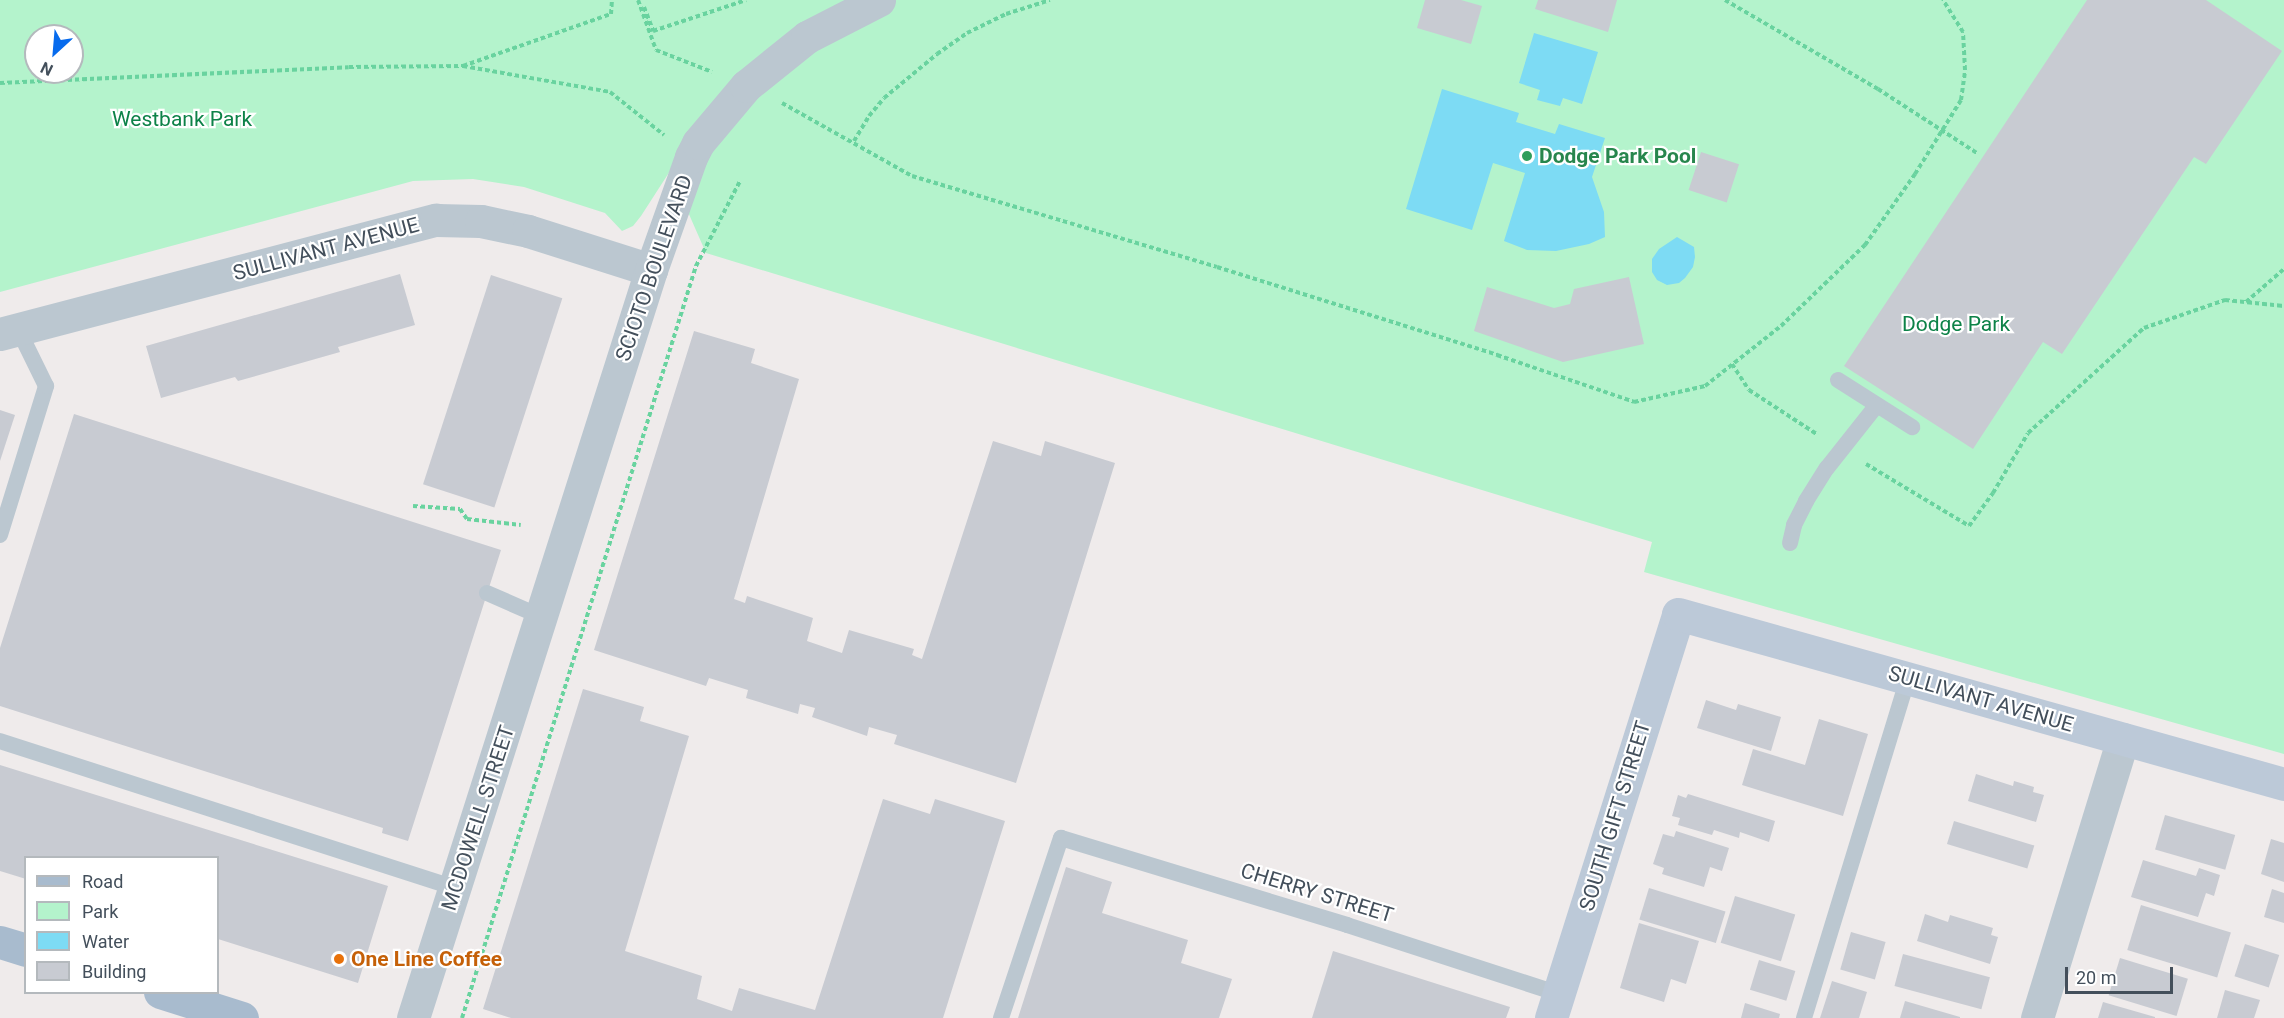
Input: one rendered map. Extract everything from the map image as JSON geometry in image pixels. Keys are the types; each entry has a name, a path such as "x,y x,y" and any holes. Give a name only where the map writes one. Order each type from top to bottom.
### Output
{"main road":[{"path":"0,942 24,949"},
{"path":"163,994 242,1018"}],"street":[{"name":"SCIOTO BOULEVARD","path":"542,617 651,270 698,143 746,86 807,37 879,0"},
{"name":"SULLIVANT AVENUE","path":"9,332 436,220 481,221 528,231 651,270"},
{"name":"SULLIVANT AVENUE","path":"1678,614 2284,784"},
{"name":"SOUTH GIFT STREET","path":"1555,1006 1678,614"},
{"name":"MCDOWELL STREET","path":"413,1018 542,617"},
{"path":"2037,1018 2123,739"}],"lane":[{"path":"0,535 46,386 9,332"},
{"path":"1838,380 1912,427"},
{"path":"1790,543 1794,525 1806,501 1842,449 1877,405"},
{"path":"487,593 542,617"},
{"path":"1804,1018 1908,678"},
{"path":"0,741 456,888"},
{"name":"CHERRY STREET","path":"1001,1018 1061,838 1347,925 1555,1006"}],"path":[{"path":"463,66 611,14 612,0"},
{"path":"638,0 656,50 746,86 854,141 912,176 1218,267 1497,355 1634,402 1705,386 1781,326 1865,245 1915,174 1961,100 1965,70 1963,32 1943,0"},
{"path":"644,7 653,31 746,0"},
{"path":"854,141 869,116 884,98 936,54 967,33 1006,14 1050,0"},
{"path":"1725,0 1977,153"},
{"path":"0,83 349,67 463,66 610,92 691,157"},
{"path":"462,1018 696,266 740,181"},
{"path":"2246,302 2284,269"},
{"path":"1732,364 1749,390 1969,526 1993,493 2028,433 2144,328 2225,300 2284,306"},
{"path":"412,506 460,509 467,519 521,525"}],"green space":[{"name":"Dodge Park","path":"0,0 2284,0 2284,754 1644,572 1652,542 706,253 670,171 633,226 622,231 605,213 524,187 473,179 413,181 0,292"}],"water":[{"path":"1534,33 1598,52 1582,104 1563,98 1560,106 1537,100 1540,90 1519,83"},
{"path":"1442,89 1519,113 1516,122 1555,134 1559,124 1605,138 1592,177 1604,212 1605,237 1589,244 1556,251 1527,250 1504,241 1525,173 1493,163 1472,230 1406,209"},
{"path":"1677,237 1694,247 1693,267 1679,283 1667,285 1657,280 1652,272 1652,259 1659,249"}],"building":[{"path":"1425,0 1461,0 1482,6 1471,44 1417,28"},
{"path":"1538,0 1617,0 1608,32 1535,9"},
{"path":"2087,0 2206,0 2282,51 2206,164 2194,157 2062,354 2043,342 1973,449 1844,366"},
{"path":"1701,152 1739,164 1727,202 1689,190"},
{"path":"400,274 415,325 338,347 340,352 238,381 235,377 161,398 146,346"},
{"path":"491,275 562,298 494,507 423,484"},
{"path":"1629,277 1644,344 1563,362 1474,331 1487,287 1554,308 1570,304 1574,289"},
{"path":"694,331 755,349 751,363 799,379 734,599 745,603 747,596 813,618 807,641 842,653 849,630 914,649 912,655 922,659 993,441 1041,456 1045,441 1115,463 1016,783 894,744 897,735 869,727 867,736 812,717 815,708 800,704 798,714 746,698 748,690 709,678 706,686 594,650"},
{"path":"0,410 15,415 0,461"},
{"path":"74,414 501,550 408,841 382,833 383,828 0,706 0,648"},
{"path":"583,689 644,707 640,721 689,736 625,951 702,976 697,999 732,1011 739,988 815,1010 883,799 930,814 935,799 1005,821 943,1018 511,1018 483,1009"},
{"path":"1706,700 1736,710 1738,704 1781,717 1771,751 1697,728"},
{"path":"1819,719 1868,734 1843,816 1742,785 1753,749 1805,765"},
{"path":"0,765 388,886 358,983 219,939 219,856 24,856 24,878 0,871"},
{"path":"1976,774 2013,786 2014,781 2034,787 2033,792 2044,795 2036,822 1968,801"},
{"path":"1688,794 1775,821 1769,842 1740,832 1739,838 1714,830 1712,835 1678,825 1680,818 1672,816 1678,795 1686,798"},
{"path":"2165,815 2235,835 2225,870 2155,850"},
{"path":"1954,821 2034,846 2027,869 1947,844"},
{"path":"1676,831 1729,848 1722,871 1710,867 1704,887 1662,874 1664,868 1653,864 1663,834 1674,837"},
{"path":"2271,839 2284,843 2284,882 2261,874"},
{"path":"2143,860 2196,876 2199,868 2220,875 2214,896 2206,893 2198,917 2131,897"},
{"path":"1066,867 1112,882 1102,913 1188,940 1181,963 1232,979 1219,1018 1018,1018"},
{"path":"1649,888 1726,911 1716,943 1639,920"},
{"path":"2272,889 2284,893 2284,923 2264,917"},
{"path":"1735,896 1795,914 1781,961 1721,943"},
{"path":"2141,905 2231,932 2217,977 2127,950"},
{"path":"1925,914 1948,922 1950,915 1993,928 1991,935 1998,937 1990,964 1917,941"},
{"path":"1639,923 1699,941 1686,984 1671,979 1664,1002 1620,988"},
{"path":"1851,932 1886,942 1875,979 1840,969"},
{"path":"2245,944 2279,955 2269,987 2234,976"},
{"path":"1333,951 1510,1007 1506,1018 1312,1018"},
{"path":"1903,954 1990,977 1981,1009 1894,986"},
{"path":"2120,958 2188,979 2176,1016 2109,995"},
{"path":"1759,960 1795,971 1786,1001 1750,990"},
{"path":"1832,981 1867,992 1859,1018 1820,1018"},
{"path":"2225,990 2260,1000 2254,1018 2217,1018"},
{"path":"1905,1001 1960,1017 1960,1018 1900,1018"},
{"path":"2103,1002 2155,1017 2155,1018 2098,1018"},
{"path":"1745,1003 1780,1014 1779,1018 1741,1018"}],"place":[{"name":"Dodge Park Pool","path":"1527,156"},
{"name":"One Line Coffee","path":"339,959"}],"park label":[{"name":"Westbank Park","path":"182,119"}]}
